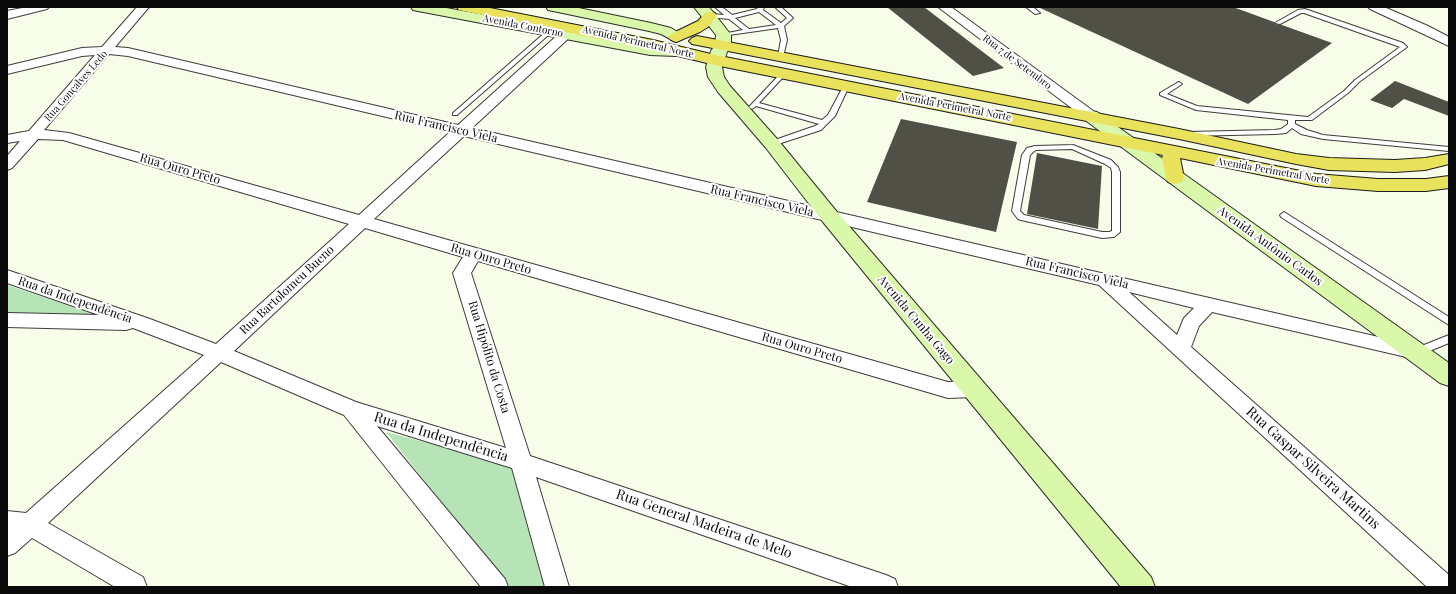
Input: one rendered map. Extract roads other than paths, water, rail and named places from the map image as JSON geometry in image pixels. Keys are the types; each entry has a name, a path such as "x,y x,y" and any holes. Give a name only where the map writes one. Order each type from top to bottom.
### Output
{"highway":[{"name":"Avenida Perimetral Norte","path":"464,7 595,32 676,44 721,47 781,56 1091,116 1296,159 1329,164 1394,166 1425,164 1449,159"},
{"name":"Avenida Perimetral Norte","path":"511,7 676,44"},
{"path":"676,44 695,29 710,10"},
{"name":"Avenida Perimetral Norte","path":"721,47 784,73 1072,139 1125,141 1316,180 1378,185 1426,185 1449,182"},
{"path":"1173,151 1171,158 1176,178"}],"street":[{"path":"7,15 43,7"},
{"name":"Rua Gonçalves Ledo","path":"7,165 143,7"},
{"name":"Avenida Contorno","path":"418,7 550,39 650,50 676,44"},
{"path":"558,7 666,31 676,44"},
{"name":"Rua 7 de Setembro","path":"944,7 1091,116"},
{"path":"1374,7 1418,26 1449,42"},
{"path":"710,10 721,47"},
{"name":"Rua Bartolomeu Bueno","path":"7,545 18,523 219,353 361,222 457,122 550,39"},
{"name":"Avenida Cunha Gago","path":"721,47 714,67 716,77 724,89 750,109 772,144 830,217 1140,587"},
{"name":"Rua Francisco Viela","path":"7,70 82,52 107,50 128,52 457,122 830,217 1416,352"},
{"name":"Avenida Antônio Carlos","path":"1091,116 1449,376"},
{"name":"Rua Ouro Preto","path":"7,139 34,134 64,136 948,390 974,389"},
{"name":"Rua Hipólito da Costa","path":"473,254 462,273 521,462"},
{"name":"Rua da Independência","path":"7,276 143,324 219,353 351,409 521,462 557,587"},
{"name":"Rua Gaspar Silveira Martins","path":"1103,279 1445,587"},
{"path":"1181,349 1191,323 1208,304"},
{"name":"Rua da Independência","path":"7,320 143,324"},
{"name":"Rua da Independência","path":"351,409 496,587"},
{"name":"Rua General Madeira de Melo","path":"521,462 886,587"},
{"path":"18,523 134,585 135,587"}],"lane":[{"path":"721,47 748,31 781,26 790,18 778,7"},
{"path":"1029,7 1037,12"},
{"path":"710,10 730,17 761,9 781,26 784,40 781,56"},
{"path":"710,10 730,17 748,31"},
{"path":"1179,84 1162,94 1196,108 1291,122 1310,119 1346,92 1357,81 1404,47 1401,44 1305,11 1300,11 1278,23"},
{"path":"750,109 784,73"},
{"path":"772,144 818,128 831,116 846,86"},
{"path":"750,109 824,123"},
{"path":"1179,134 1275,132 1283,131 1291,122"},
{"path":"1291,122 1310,134 1323,137 1449,149"},
{"path":"1072,139 1114,167 1116,172 1116,232 1111,235 1102,235 1022,217 1016,210 1026,155 1030,150 1035,148 1072,139"},
{"path":"1284,215 1449,322"},
{"path":"1416,352 1449,339"}]}
